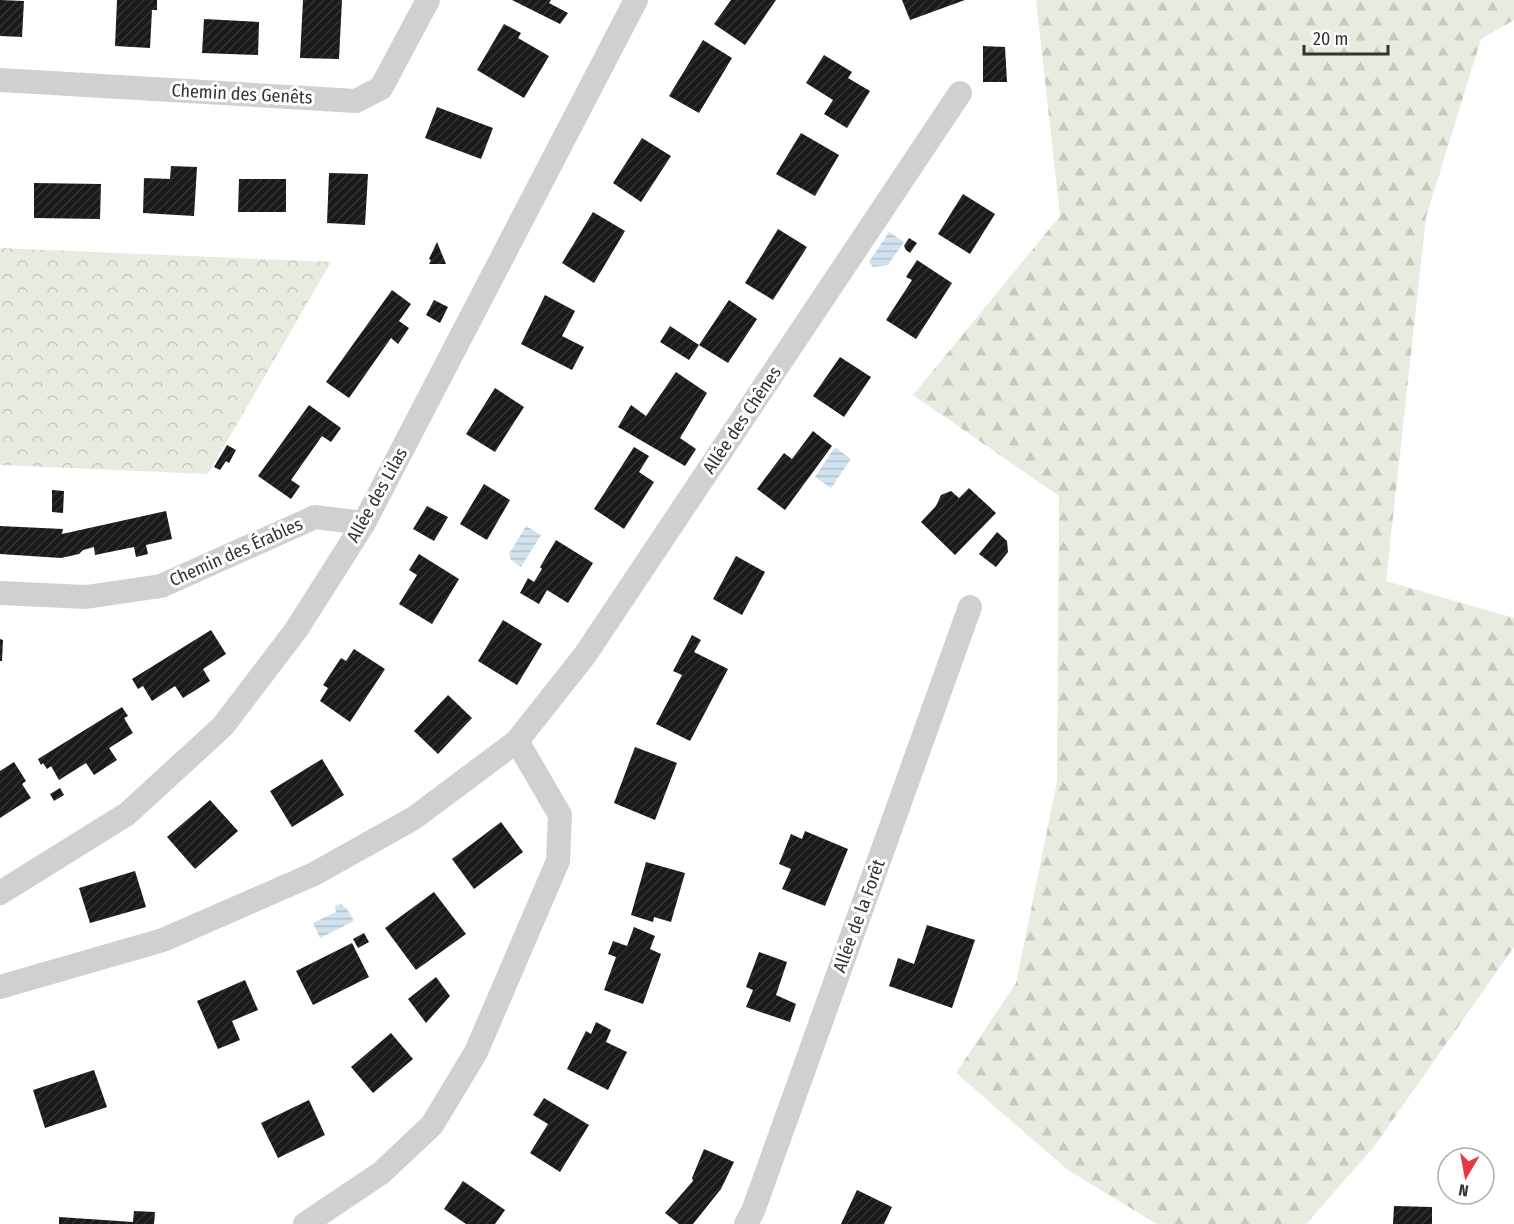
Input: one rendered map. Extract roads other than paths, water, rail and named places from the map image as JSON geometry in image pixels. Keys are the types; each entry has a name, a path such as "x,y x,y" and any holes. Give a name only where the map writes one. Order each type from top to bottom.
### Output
{"street":[{"name":"Chemin des Genêts","path":"0,80 356,101 381,88 428,0"},
{"name":"Allée des Lilas","path":"0,893 127,814 223,726 296,630 364,523 636,0"},
{"name":"Allée des Chênes","path":"0,987 163,940 314,874 414,818 517,741 585,655 960,93"},
{"name":"Chemin des Érables","path":"0,593 86,597 161,586 315,517 364,523"},
{"name":"Allée de la Forêt","path":"746,1224 753,1211 970,607"},
{"path":"305,1224 381,1173 432,1125 476,1052 558,861 560,815 517,741"}],"water":[{"path":"889,232 904,242 888,265 873,267 869,262"},
{"path":"835,447 851,459 831,488 815,477"},
{"path":"526,526 541,535 521,567 511,560 509,554"},
{"path":"341,904 346,907 354,921 320,938 313,923 336,912 335,906"}]}
